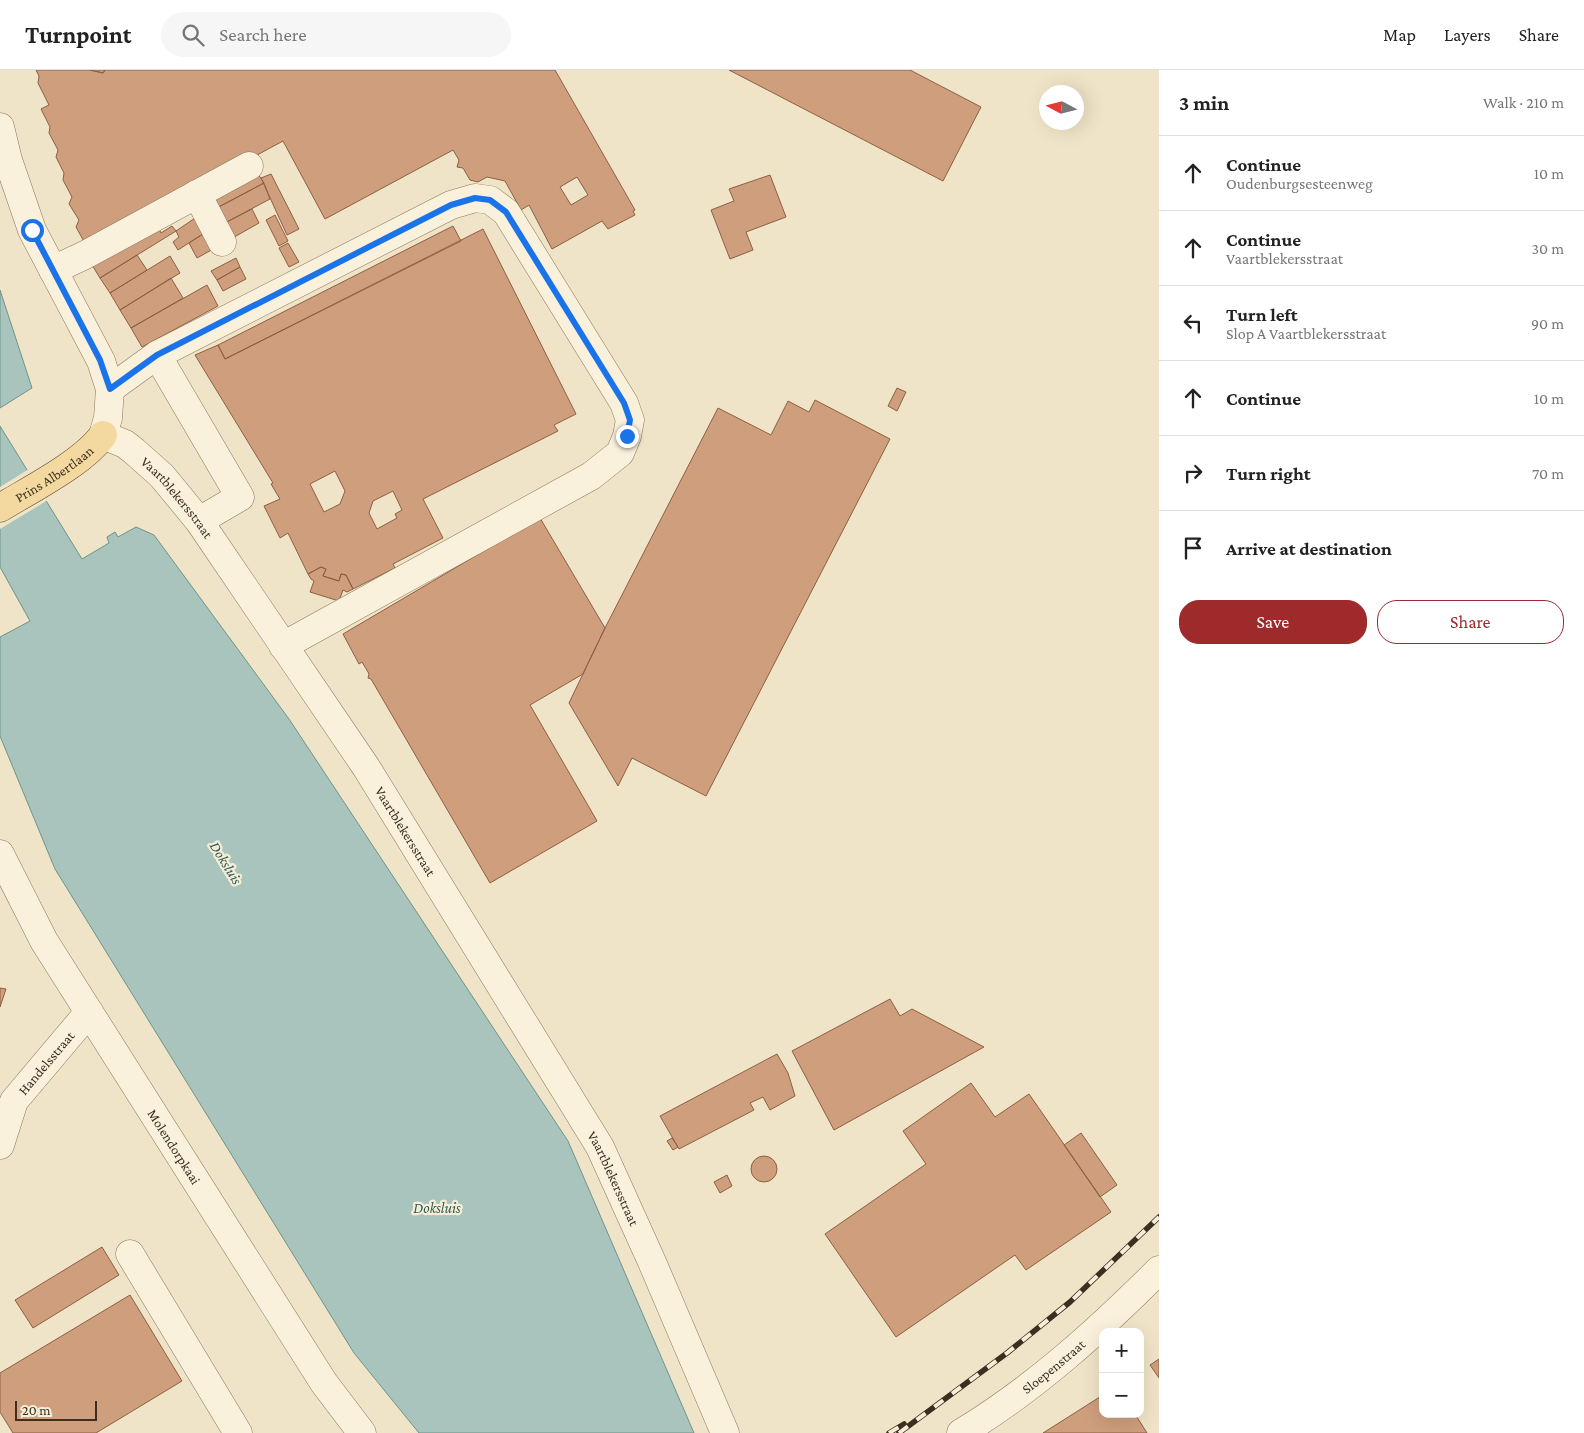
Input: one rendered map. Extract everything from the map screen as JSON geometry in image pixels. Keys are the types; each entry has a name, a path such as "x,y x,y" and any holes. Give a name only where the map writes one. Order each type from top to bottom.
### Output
{"main road":[{"name":"Prins Albertlaan","path":"0,508 83,456 96,445 104,434"}],"street":[{"path":"0,126 8,160 32,230 100,360 110,389 108,418 104,434"},
{"path":"53,270 85,255 249,166"},
{"path":"197,194 222,242"},
{"path":"110,389 157,355 451,205 475,198 490,200 506,212 624,403 630,420 627,436 620,453 591,476 284,646"},
{"path":"157,355 240,497 199,521"},
{"name":"Vaartblekersstraat","path":"104,434 125,444 162,476 199,521 366,767 600,1147 652,1262 725,1433"},
{"name":"Molendorpkaai","path":"0,854 44,941 319,1375 362,1433"},
{"name":"Handelsstraat","path":"0,1145 14,1101 89,1012"},
{"path":"130,1254 238,1433"},
{"name":"Sloepenstraat","path":"961,1433 1066,1357 1119,1311 1159,1270"}],"water":[{"path":"0,290 32,388 0,408"},
{"name":"Doksluis","path":"0,426 82,559 109,543 107,537 115,532 118,537 136,527 154,535 289,719 568,1141 694,1433 419,1433 354,1353 55,869 0,736 0,637 30,621 0,567"}],"pier":[{"path":"29,469 48,500 0,529 0,487"}],"building":[{"path":"36,70 90,70 103,73 105,70 555,70 635,210 633,211 635,215 608,229 602,221 552,249 529,205 521,210 505,181 487,177 478,182 470,180 463,168 457,167 459,160 453,150 325,219 283,141 87,247 76,227 79,220 69,204 72,197 63,180 64,173 56,157 58,150 49,133 50,127 41,109 49,105 38,83 39,76","holes":["577,177 588,195 571,205 560,187"]},
{"path":"90,70 105,70 103,73"},
{"path":"729,70 910,70 981,107 943,181"},
{"path":"256,171 264,183 213,210 206,195"},
{"path":"271,174 299,229 287,235 261,178"},
{"path":"770,175 786,217 746,232 753,250 730,259 711,210 734,201 729,189"},
{"path":"264,183 270,199 221,225 213,210"},
{"path":"252,209 259,223 229,240 221,225"},
{"path":"275,215 288,241 279,246 266,220"},
{"path":"198,216 206,232 178,250 173,242 179,237 176,231"},
{"path":"156,223 161,233 172,226 176,231 100,278 89,260"},
{"path":"453,226 461,241 225,359 218,345"},
{"path":"483,229 576,414 554,425 558,431 423,499 443,538 393,564 395,568 353,589 346,575 341,574 339,581 323,576 326,569 321,567 308,574 288,533 280,538 264,506 280,499 271,484 273,483 195,355 218,345 225,359","holes":["335,471 345,491 340,504 324,512 310,484","393,491 402,510 395,514 397,518 377,529 369,513 373,501"]},
{"path":"206,232 215,248 197,258 189,243"},
{"path":"288,243 299,262 289,267 279,248"},
{"path":"137,255 147,270 110,293 100,278"},
{"path":"170,256 180,273 120,310 110,293"},
{"path":"236,258 240,267 217,280 211,271"},
{"path":"240,267 246,279 223,291 217,280"},
{"path":"171,278 183,298 131,328 120,310"},
{"path":"207,285 218,306 142,347 131,328"},
{"path":"897,388 906,392 897,411 888,406"},
{"path":"815,400 890,439 706,796 632,758 618,786 569,703 605,628 718,408 771,435 788,401 809,412"},
{"path":"540,518 605,628 583,674 530,705 597,821 490,883 371,679 368,678 368,672 362,662 359,664 343,634"},
{"path":"321,567 326,569 323,576 339,581 341,574 346,575 353,589 347,592 343,590 339,601 310,592 314,581 308,574"},
{"path":"0,988 6,989 0,1007"},
{"path":"890,999 900,1016 912,1009 984,1047 834,1130 792,1051"},
{"path":"777,1054 788,1073 795,1096 770,1110 763,1097 750,1103 754,1110 679,1149 660,1116"},
{"path":"971,1083 995,1117 1029,1094 1111,1212 1026,1270 1015,1255 896,1337 825,1234 926,1164 903,1131"},
{"path":"1081,1133 1117,1185 1100,1197 1064,1145"},
{"path":"672,1138 678,1147 673,1150 667,1141"},
{"path":"764,1156 773,1160 777,1169 773,1178 764,1182 755,1178 751,1169 755,1160"},
{"path":"727,1175 732,1186 720,1193 714,1182"},
{"path":"102,1247 119,1275 33,1328 15,1300"},
{"path":"130,1295 182,1381 96,1433 13,1433 0,1412 0,1373"},
{"path":"1159,1359 1159,1378 1150,1365"},
{"path":"1099,1398 1099,1418 1138,1418 1147,1433 1043,1433"}],"railway":[{"path":"899,1433 1007,1353 1070,1302 1159,1217"},
{"path":"889,1433 904,1424"}],"route":[{"path":"32,230 100,360 110,389 157,355 451,205 475,198 490,200 506,212 624,403 630,420 627,436"}]}
